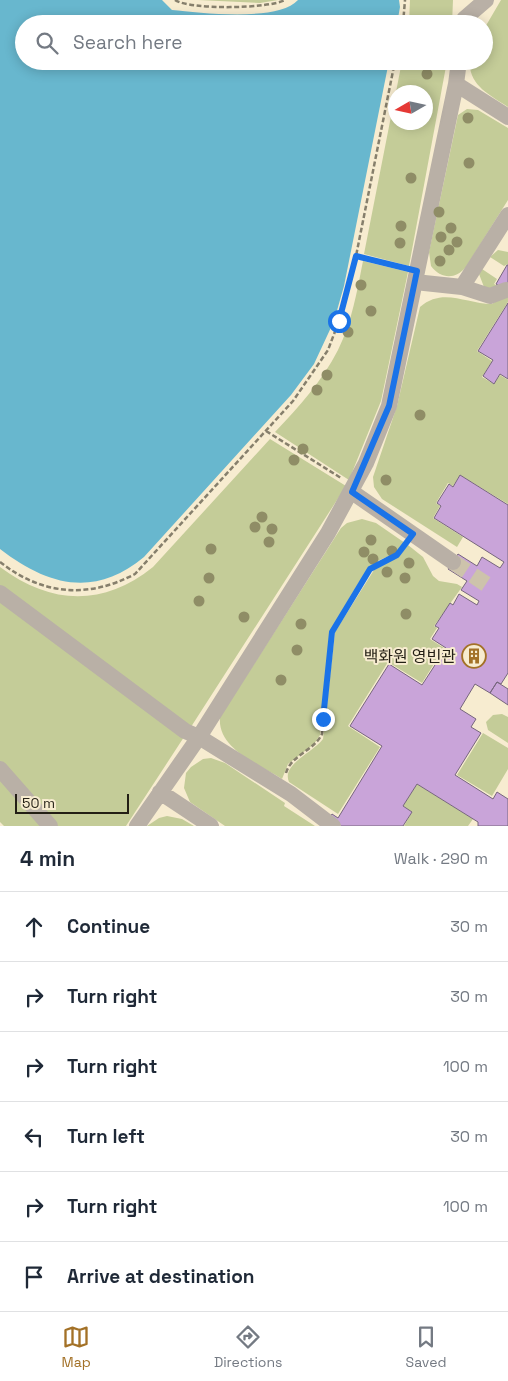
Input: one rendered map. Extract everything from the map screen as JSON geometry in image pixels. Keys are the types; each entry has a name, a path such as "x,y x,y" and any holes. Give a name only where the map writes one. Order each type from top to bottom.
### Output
{"street":[{"path":"465,15 466,0"},
{"path":"470,15 486,0"},
{"path":"138,826 199,737 353,490 389,406 458,70"},
{"path":"456,84 508,117"},
{"path":"462,288 506,224"},
{"path":"416,276 490,296 506,290"},
{"path":"353,490 453,562"},
{"path":"0,593 185,731 199,737 283,790 333,826"},
{"path":"0,769 50,826"},
{"path":"160,792 211,826"}],"path":[{"path":"175,0 181,4 260,7 276,5 285,0"},
{"path":"404,15 405,0"},
{"path":"0,562 38,585 54,589 74,590 117,584 135,574 148,561 293,401 328,350 339,321 356,256 393,70"},
{"path":"356,256 416,276"},
{"path":"266,431 353,490"},
{"path":"283,790 290,765 316,745 322,734 331,638 336,626 370,569 397,555 413,534"}],"green space":[{"path":"198,0 278,0 260,3"},
{"path":"410,0 453,0 452,15 409,15"},
{"path":"501,0 508,0 508,107 488,94 476,83 470,70 493,70 492,15"},
{"path":"400,70 445,70 409,266 364,254 388,130 433,130 433,85 397,85"},
{"path":"467,109 478,110 508,128 508,200 466,267 453,276 448,276 439,273 431,266 429,252 458,115"},
{"path":"498,250 508,252 508,264 504,266 490,257"},
{"path":"363,261 408,272 381,401 349,480 275,432 310,393 338,350 350,317"},
{"path":"482,269 497,279 494,284 500,287 496,290 484,287 479,274"},
{"path":"508,293 508,302 477,351 492,361 482,377 494,384 500,375 508,380 508,504 460,475 453,486 448,483 436,503 440,506 433,518 463,537 457,547 382,499 374,487 373,477 397,406 420,307 429,301 446,297 492,304"},
{"path":"270,439 346,486 189,730 0,588 0,567 19,580 38,589 77,596 96,595 134,580 153,567"},
{"path":"362,519 376,523 405,543 392,555 374,563 370,567 341,613 329,639 320,735 314,744 288,764 282,779 251,761 232,747 225,738 221,728 220,717 341,528 347,523"},
{"path":"408,545 423,557 433,576 439,581 457,584 462,587 434,626 437,628 430,639 444,648 422,683 388,662 348,726 380,747 338,814 289,782 288,776 294,764 323,739 335,632 374,570 399,556"},
{"path":"0,599 184,737 126,826 57,826 0,762"},
{"path":"502,714 508,717 508,743 488,730 486,722 493,715"},
{"path":"483,733 508,748 508,769 492,796 457,775"},
{"path":"211,758 225,763 285,803 284,806 315,826 225,826 190,802 184,788 186,773 191,767 203,759"},
{"path":"0,775 46,826 4,826 0,822"},
{"path":"417,784 473,819 468,826 404,826 412,812 403,806"},
{"path":"167,816 182,819 194,826 147,826 159,818"}],"water":[{"path":"0,0 162,0 172,10 220,14 257,14 288,7 298,0 399,0 399,15 15,15 15,70 387,70 344,286 334,321 314,364 291,395 144,557 126,570 108,578 90,582 54,579 18,562 0,549"}],"building":[{"path":"508,265 508,291 496,284"},
{"path":"508,303 508,379 500,374 494,384 483,376 493,360 478,351"},
{"name":"백화원 영빈관","path":"460,475 508,505 508,673 501,684 497,682 490,693 475,684 460,709 476,719 471,727 481,733 455,775 493,799 497,792 508,799 508,826 478,826 478,822 417,784 403,806 412,812 403,826 324,826 332,814 338,818 382,746 350,726 389,664 422,685 446,648 432,639 439,628 435,626 450,603 453,605 459,594 477,605 479,601 461,590 467,581 448,569 458,554 477,566 482,557 500,568 504,562 434,518 441,506 437,503 449,484 453,487"},
{"path":"497,682 508,689 508,705 490,693"}],"tunnel":[{"path":"453,562 486,584"}],"place":[{"name":"백화원 영빈관","path":"474,656"}],"route":[{"path":"323,719 332,632 370,569 397,555 413,534 352,492 389,406 417,271 356,256 339,321"}]}
